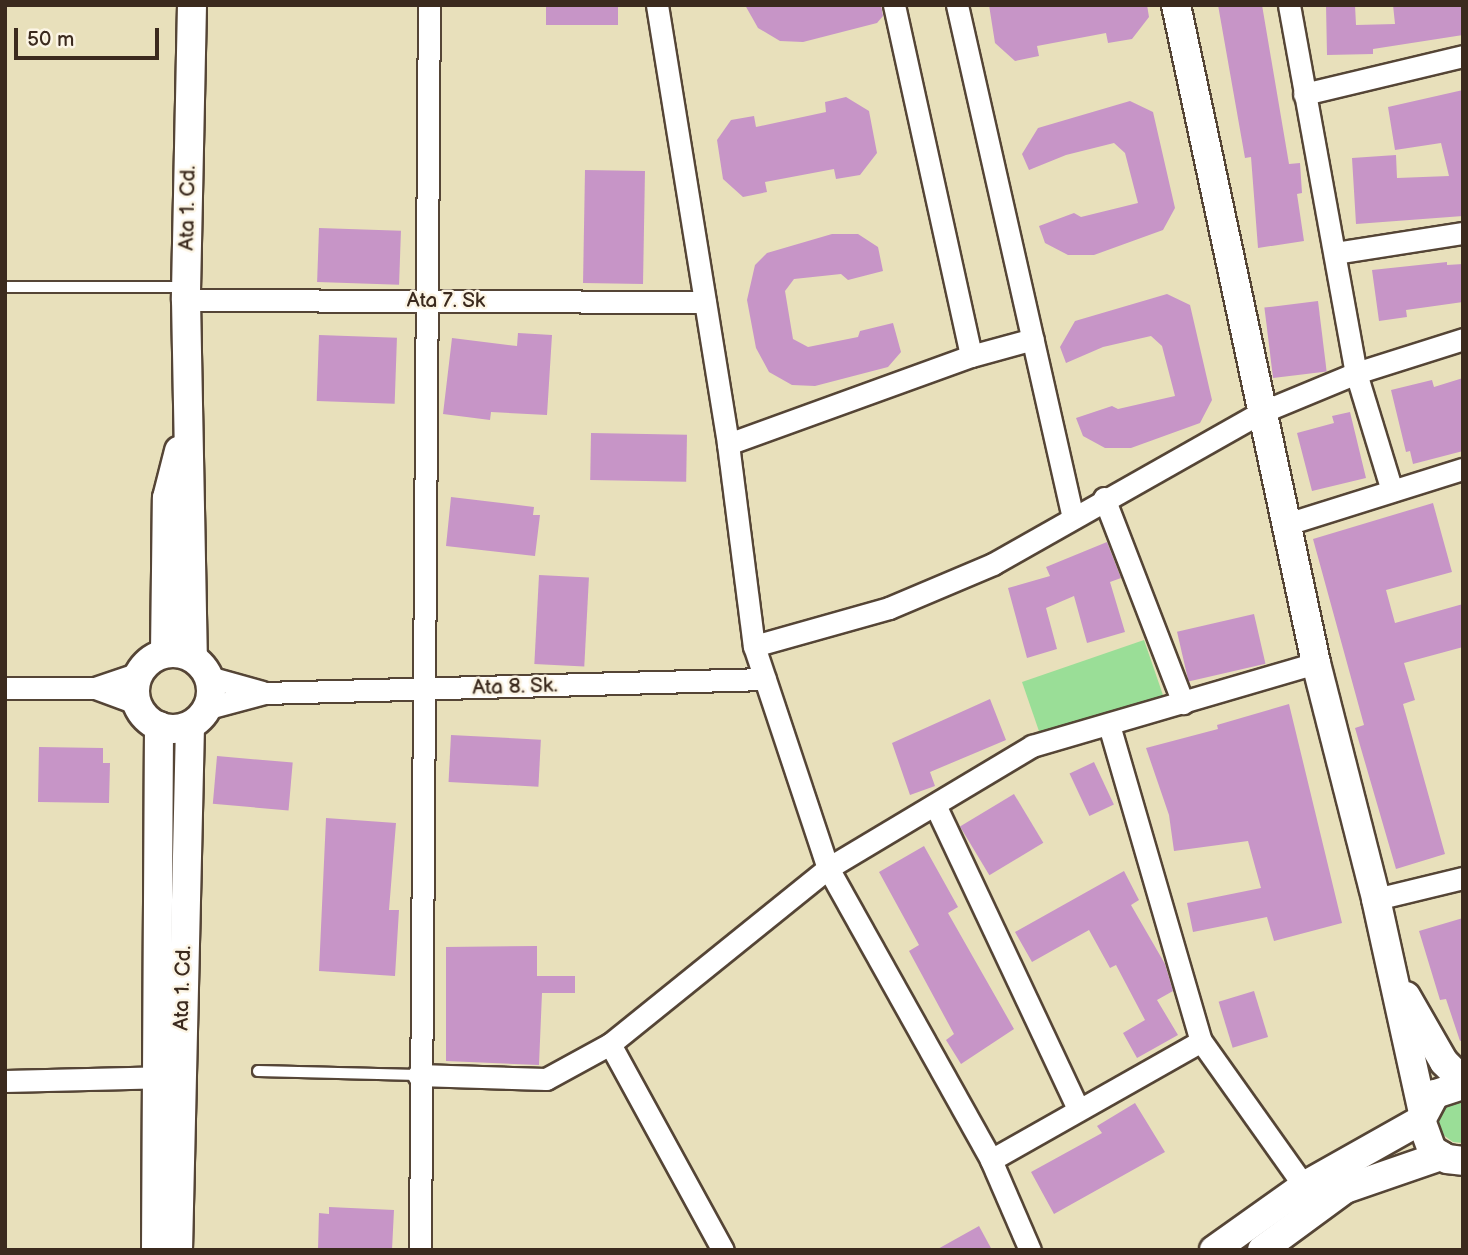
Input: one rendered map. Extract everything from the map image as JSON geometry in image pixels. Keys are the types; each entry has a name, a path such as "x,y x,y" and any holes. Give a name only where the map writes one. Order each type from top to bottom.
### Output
{"street":[{"name":"Ata 1. Cd.","path":"192,5 186,294 188,411 201,667"},
{"path":"420,1250 418,1075 429,5"},
{"path":"894,5 971,356"},
{"path":"957,5 1073,518"},
{"path":"1176,5 1316,663 1394,975 1426,1141 1455,1163"},
{"path":"1289,5 1356,373 1392,491"},
{"path":"658,7 728,444 754,646 828,868 990,1160 1030,1250"},
{"path":"1304,94 1463,57"},
{"path":"1335,253 1463,233"},
{"name":"Ata 7. Sk","path":"186,294 426,301 705,302"},
{"path":"728,444 971,356 1033,339"},
{"path":"754,646 889,608 993,564 1104,498 1262,412 1356,373 1463,339"},
{"name":"Ata 1. Cd.","path":"165,653 167,498 188,411"},
{"path":"1287,524 1463,468"},
{"path":"1104,498 1183,703"},
{"path":"5,688 94,688 139,673 153,657 165,653 264,693"},
{"path":"418,1075 546,1079 610,1044 828,868 936,807 1032,746 1316,663"},
{"path":"199,717 201,667"},
{"path":"136,703 139,673"},
{"name":"Ata 8. Sk.","path":"264,693 765,679"},
{"path":"94,688 136,703 159,726 177,729 199,717 264,693"},
{"name":"Ata 1. Cd.","path":"156,1250 167,1077 199,717"},
{"path":"1109,725 1201,1041 1304,1186"},
{"name":"Ata 1. Cd.","path":"159,726 167,1077 178,1250"},
{"path":"936,807 1077,1107"},
{"path":"1376,899 1463,878"},
{"path":"1214,1250 1304,1186 1422,1116 1434,1094 1463,1083 1444,1062 1394,975"},
{"path":"990,1160 1077,1107 1201,1041"},
{"path":"610,1044 723,1250"},
{"path":"5,1081 167,1077"},
{"path":"1268,1248 1345,1189 1455,1163"}],"lane":[{"path":"5,288 186,294"},
{"path":"258,1070 418,1075"}],"green space":[{"path":"1144,640 1164,699 1042,741 1022,682"},
{"path":"1463,1101 1463,1143 1453,1142 1442,1134 1437,1120 1448,1103"}],"building":[{"path":"546,5 618,5 618,25 546,25"},
{"path":"745,5 881,5 883,16 877,23 803,42 780,41 758,28"},
{"path":"989,5 1147,5 1149,17 1132,39 1108,43 1106,33 1037,46 1039,56 1015,61 995,43"},
{"path":"1218,5 1262,5 1289,164 1300,163 1302,193 1297,194 1304,241 1258,248 1251,157 1245,158"},
{"path":"1326,5 1355,5 1356,25 1395,24 1393,5 1463,5 1463,35 1373,49 1373,54 1327,55"},
{"path":"1463,90 1463,216 1356,224 1352,158 1396,155 1397,178 1449,176 1441,143 1395,150 1388,107"},
{"path":"846,97 869,111 877,153 860,175 836,179 834,169 765,182 767,192 743,197 723,179 717,140 731,120 754,116 756,127 826,112 825,102"},
{"path":"1130,101 1153,112 1175,208 1163,230 1094,255 1068,255 1045,243 1039,226 1074,213 1081,217 1138,203 1125,153 1114,143 1066,155 1029,170 1022,154 1038,128"},
{"path":"585,170 645,171 643,284 583,283"},
{"path":"319,228 401,231 399,285 317,282"},
{"path":"832,234 858,234 878,247 883,271 848,280 841,274 794,279 785,291 793,339 808,347 858,337 860,331 893,323 901,352 888,367 815,386 792,385 769,372 756,348 747,300 755,265 767,253"},
{"path":"1447,262 1447,265 1463,264 1463,302 1406,310 1407,317 1379,321 1372,270"},
{"path":"1167,294 1190,305 1212,400 1200,423 1131,448 1105,448 1083,436 1076,418 1112,406 1118,409 1175,396 1162,346 1151,336 1103,347 1066,363 1060,347 1075,321"},
{"path":"1318,301 1327,371 1273,378 1264,308"},
{"path":"518,333 552,335 547,415 491,412 490,420 443,414 452,338 517,346"},
{"path":"319,335 397,338 395,404 317,401"},
{"path":"1463,378 1463,451 1413,464 1410,451 1406,452 1391,390 1432,380 1434,387"},
{"path":"1350,412 1366,478 1312,491 1297,433 1334,423 1332,416"},
{"path":"591,433 687,435 686,482 590,480"},
{"path":"451,497 534,507 533,515 540,515 535,556 446,546"},
{"path":"1433,503 1452,572 1386,590 1395,623 1463,604 1463,647 1404,663 1415,700 1403,704 1445,854 1396,869 1355,728 1364,725 1313,539"},
{"path":"1107,542 1121,578 1110,582 1125,632 1087,643 1074,596 1046,608 1057,649 1027,658 1008,588 1050,576 1046,567"},
{"path":"539,575 589,578 584,666 534,664"},
{"path":"1254,614 1265,664 1188,681 1177,632"},
{"path":"990,699 1006,740 930,772 935,786 910,795 892,743"},
{"path":"1289,704 1342,923 1274,941 1267,917 1193,932 1187,903 1261,888 1248,841 1174,851 1169,815 1146,748 1218,729 1217,725"},
{"path":"451,735 541,740 538,787 449,782"},
{"path":"39,747 103,748 103,763 110,763 109,803 38,802"},
{"path":"217,756 293,763 289,810 213,804"},
{"path":"1094,762 1114,805 1089,816 1070,773"},
{"path":"1014,794 1043,843 989,875 960,826"},
{"path":"326,818 396,823 389,910 399,910 395,976 319,971"},
{"path":"924,846 958,907 948,913 1014,1029 961,1064 946,1040 954,1034 909,951 919,945 879,872"},
{"path":"1124,871 1139,900 1131,905 1165,964 1173,991 1157,1000 1178,1035 1137,1058 1123,1033 1145,1020 1116,965 1110,968 1089,930 1032,962 1015,932"},
{"path":"1463,918 1463,1040 1460,1041 1446,999 1440,1000 1419,931"},
{"path":"537,946 537,976 575,976 575,993 542,993 539,1065 446,1061 446,947"},
{"path":"1254,991 1268,1037 1233,1048 1219,1002"},
{"path":"1135,1103 1165,1152 1054,1214 1031,1172 1102,1133 1097,1126"},
{"path":"329,1207 394,1210 392,1250 318,1250 319,1213 329,1214"},
{"path":"979,1226 992,1250 936,1250"}]}
